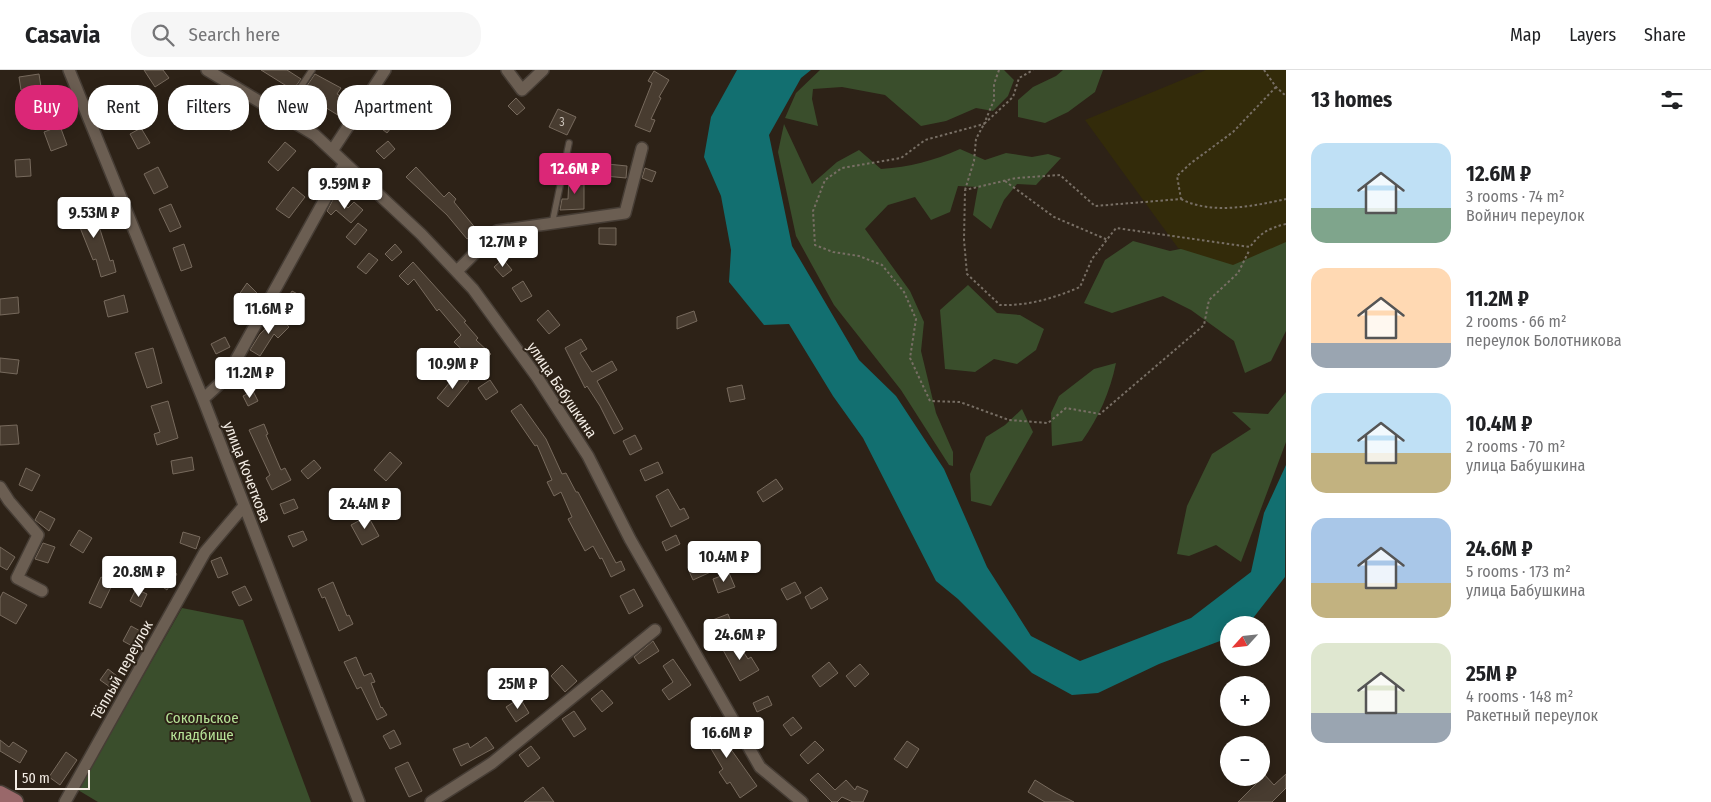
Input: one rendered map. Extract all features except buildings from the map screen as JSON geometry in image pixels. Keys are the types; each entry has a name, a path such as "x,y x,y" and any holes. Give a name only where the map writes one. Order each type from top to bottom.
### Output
{"main road":[{"path":"0,794 15,802"}],"street":[{"name":"улица Кочеткова","path":"69,70 203,399 359,802"},
{"name":"улица Бабушкина","path":"207,70 259,101"},
{"path":"332,151 385,70"},
{"path":"507,70 522,90 542,70"},
{"name":"улица Бабушкина","path":"307,130 315,135 421,234 473,289 537,377 588,456 630,539 760,767 802,802"},
{"path":"456,271 497,232 625,213 642,148"},
{"path":"203,399 226,378 345,163"},
{"path":"0,487 9,501 38,535 17,578 42,590"},
{"name":"Тёплый переулок","path":"65,802 205,552 244,506"},
{"path":"431,802 492,764 654,630"}],"lane":[{"path":"302,85 312,70"},
{"path":"552,224 569,143"}],"path":[{"path":"999,70 994,84 994,100 976,139 974,161 965,190 964,240 968,274 1000,305 1029,304 1055,297 1080,287 1092,259 1116,228 1250,247 1260,234 1271,228 1286,224"},
{"path":"1034,70 1019,78 1013,97 984,124 925,140 901,158 842,168 825,180 813,211 815,245 833,252 859,256 882,265 904,292 916,319 910,358 930,402 960,402 1009,420 1048,423 1066,408 1100,414 1204,325 1209,300 1238,274 1249,251"},
{"path":"1264,70 1276,87 1286,96"},
{"path":"1181,199 1177,176 1191,163 1233,132 1276,87"},
{"path":"965,190 1006,180 1060,175 1095,206 1181,199 1221,208 1286,199"},
{"path":"1006,180 1054,217 1108,240"}],"green space":[{"path":"820,70 1004,70 1014,80 1008,96 993,111 976,108 946,121 921,126 885,95 842,87 813,89 812,99 818,126 785,118 796,93"},
{"path":"1063,70 1103,70 1095,92 1068,112 1045,123 1018,117 1018,100 1033,87 1056,76"},
{"path":"784,124 812,184 837,162 859,150 881,169 921,163 960,149 985,160 1006,153 1032,157 1048,154 1061,158 1036,185 1017,184 1004,200 991,229 973,215 978,187 958,186 950,212 931,220 915,197 888,205 865,229 910,291 924,322 921,351 936,413 953,452 953,466 949,465 901,390 834,305 796,236 778,152"},
{"path":"1286,228 1286,331 1271,361 1245,373 1234,341 1191,310 1163,296 1112,313 1084,303 1105,260 1133,241 1170,251"},
{"path":"968,285 997,313 1020,315 1044,329 1036,350 1017,364 994,359 975,372 945,369 940,310"},
{"path":"1116,363 1111,384 1103,404 1094,423 1082,441 1052,446 1051,413 1059,396 1094,369"},
{"path":"1286,392 1286,442 1241,562 1216,545 1189,556 1177,554 1187,506 1212,454 1251,429 1232,412 1268,414"},
{"path":"1022,409 1033,432 991,506 971,501 970,474 986,437 1005,425"},
{"name":"Сокольское кладбище","path":"182,608 243,620 311,802 98,802 78,790"}],"sand":[{"path":"1206,70 1286,70 1286,242 1233,265 1178,248 1085,120"}],"water":[{"path":"737,70 811,70 801,78 769,135 792,246 859,360 896,396 944,469 987,567 1031,636 1080,661 1191,618 1251,572 1264,513 1286,465 1285,577 1255,616 1220,616 1220,641 1159,664 1098,693 1072,695 1032,673 958,599 936,581 863,438 833,396 789,324 764,325 729,282 731,250 721,196 704,157 711,117"}]}
